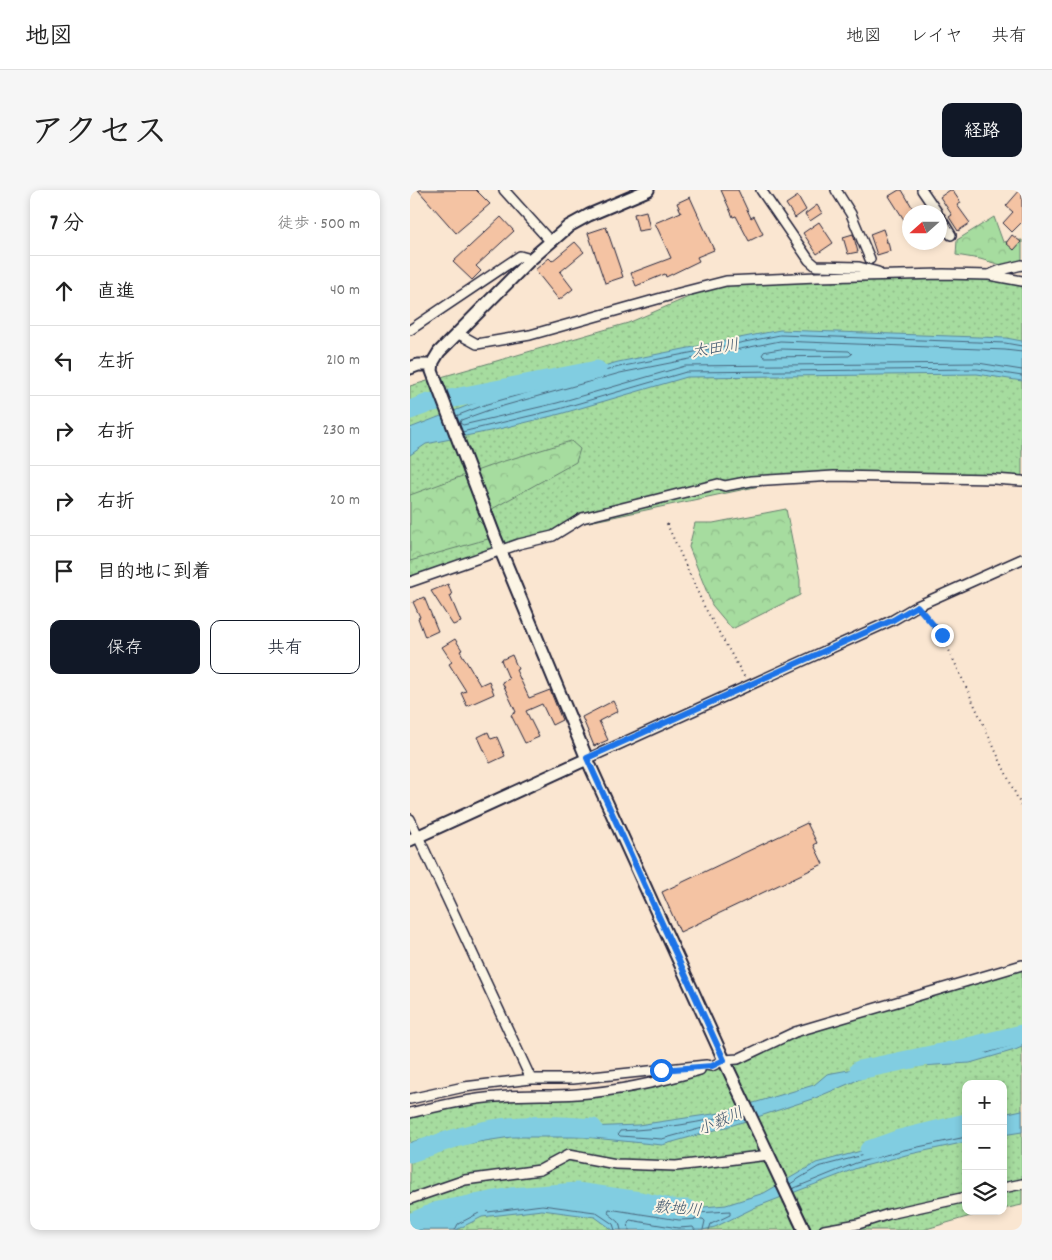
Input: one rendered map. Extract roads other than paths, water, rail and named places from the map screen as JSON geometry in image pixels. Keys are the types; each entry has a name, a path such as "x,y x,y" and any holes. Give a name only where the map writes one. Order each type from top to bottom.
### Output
{"street":[{"path":"504,190 550,241"},
{"path":"648,190 590,214 569,226 550,241 438,352 432,368 496,537 587,758 724,1060 804,1230"},
{"path":"761,190 809,260 816,266 859,267 891,275"},
{"path":"836,190 852,214 870,259"},
{"path":"922,190 932,205"},
{"path":"947,228 951,235"},
{"path":"410,330 520,256 531,258"},
{"path":"989,275 1022,265"},
{"path":"457,334 477,344 530,335 726,281 891,275 989,275 1022,281"},
{"path":"410,368 418,365 432,368"},
{"path":"410,582 519,544 553,536 582,518 718,484 725,486 751,481 834,476 994,478 1022,481"},
{"path":"414,838 893,620 917,606 1022,559"},
{"path":"410,818 414,838 531,1078"},
{"path":"410,1113 442,1105 496,1097 577,1094 666,1080 712,1066 724,1060 738,1059 795,1032 1022,965"},
{"path":"410,1099 464,1087 531,1078 572,1078 706,1065 712,1066"},
{"path":"410,1199 464,1180 540,1170 568,1155 616,1164 676,1166 769,1155"},
{"path":"1007,1187 1022,1184"},
{"path":"824,1230 858,1224 889,1214 962,1197"}],"water":[{"path":"780,330 1006,338 1022,341 1022,381 977,374 687,377 560,414 426,444 410,455 410,428 485,399 618,362"},
{"path":"1022,1031 1022,1047 1015,1050 970,1063 886,1068 815,1098 733,1125 662,1145 584,1137 511,1137 452,1146 410,1160 410,1143 415,1141 483,1131 638,1125 720,1113 814,1085 827,1074 972,1047"},
{"path":"1022,1110 1022,1132 1007,1134 1007,1113"},
{"path":"962,1124 962,1143 857,1168 756,1207 715,1227 703,1230 613,1230 595,1217 542,1210 482,1217 456,1230 410,1230 410,1223 447,1209 528,1192 588,1194 681,1209 726,1205 764,1193 816,1163"}],"waterway":[{"name":"太田川","path":"410,410 429,403 597,370"},
{"name":"小薮川","path":"859,1070 1022,1034"},
{"name":"敷地川","path":"869,1150 900,1139 962,1124"},
{"name":"小薮川","path":"410,1153 461,1136 492,1129 517,1126 593,1128"},
{"name":"敷地川","path":"410,1223 438,1211 511,1197 577,1192 640,1201 675,1209 688,1209"}]}
